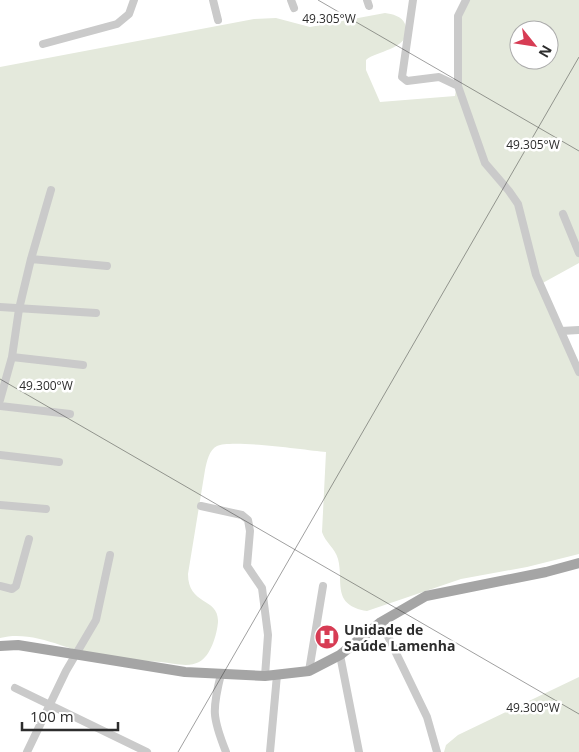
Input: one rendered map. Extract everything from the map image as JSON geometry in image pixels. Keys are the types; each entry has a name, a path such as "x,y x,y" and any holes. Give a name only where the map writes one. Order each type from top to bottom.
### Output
{"main road":[{"path":"0,646 18,645 162,669 221,674 266,676 309,671 340,655 382,622 426,596 579,563"}],"street":[{"path":"44,44 116,24 129,14 134,0"},
{"path":"213,0 218,20"},
{"path":"413,0 402,77 407,81 440,77 458,86"},
{"path":"466,0 458,16 458,86 485,163 510,191 518,204 536,275 579,372"},
{"path":"0,400 12,357 19,309 31,258 51,190"},
{"path":"563,214 579,253"},
{"path":"31,258 107,266"},
{"path":"0,307 96,313"},
{"path":"560,330 579,330"},
{"path":"12,357 83,365"},
{"path":"0,406 70,414"},
{"path":"0,455 58,462"},
{"path":"0,505 46,509"},
{"path":"201,506 242,515 248,520 250,531 248,566 262,588 268,635 266,676"},
{"path":"0,586 12,589 16,586 29,540"},
{"path":"27,752 49,704 96,620 110,554"},
{"path":"309,671 323,586"},
{"path":"382,622 423,709 437,752"},
{"path":"340,655 359,752"},
{"path":"221,674 213,705 214,720 226,752"},
{"path":"270,752 276,675"},
{"path":"15,688 147,752"}],"shaded area":[{"path":"465,0 579,0 579,263 539,285 579,372 579,554 527,567 461,579 367,611 356,608 348,604 344,598 341,591 338,559 322,532 326,452 252,444 225,444 217,446 210,453 205,470 188,574 189,584 193,591 198,597 214,608 217,614 218,622 215,638 210,650 203,659 195,664 185,665 111,659 26,636 0,638 0,67 254,19 276,18 310,27 385,13 402,19 406,32 400,44 366,60 366,70 380,102 455,96 461,56 458,22"},
{"path":"579,677 579,752 444,752 446,745 458,735"}],"place":[{"name":"Unidade de Saúde Lamenha","path":"327,637"}]}
